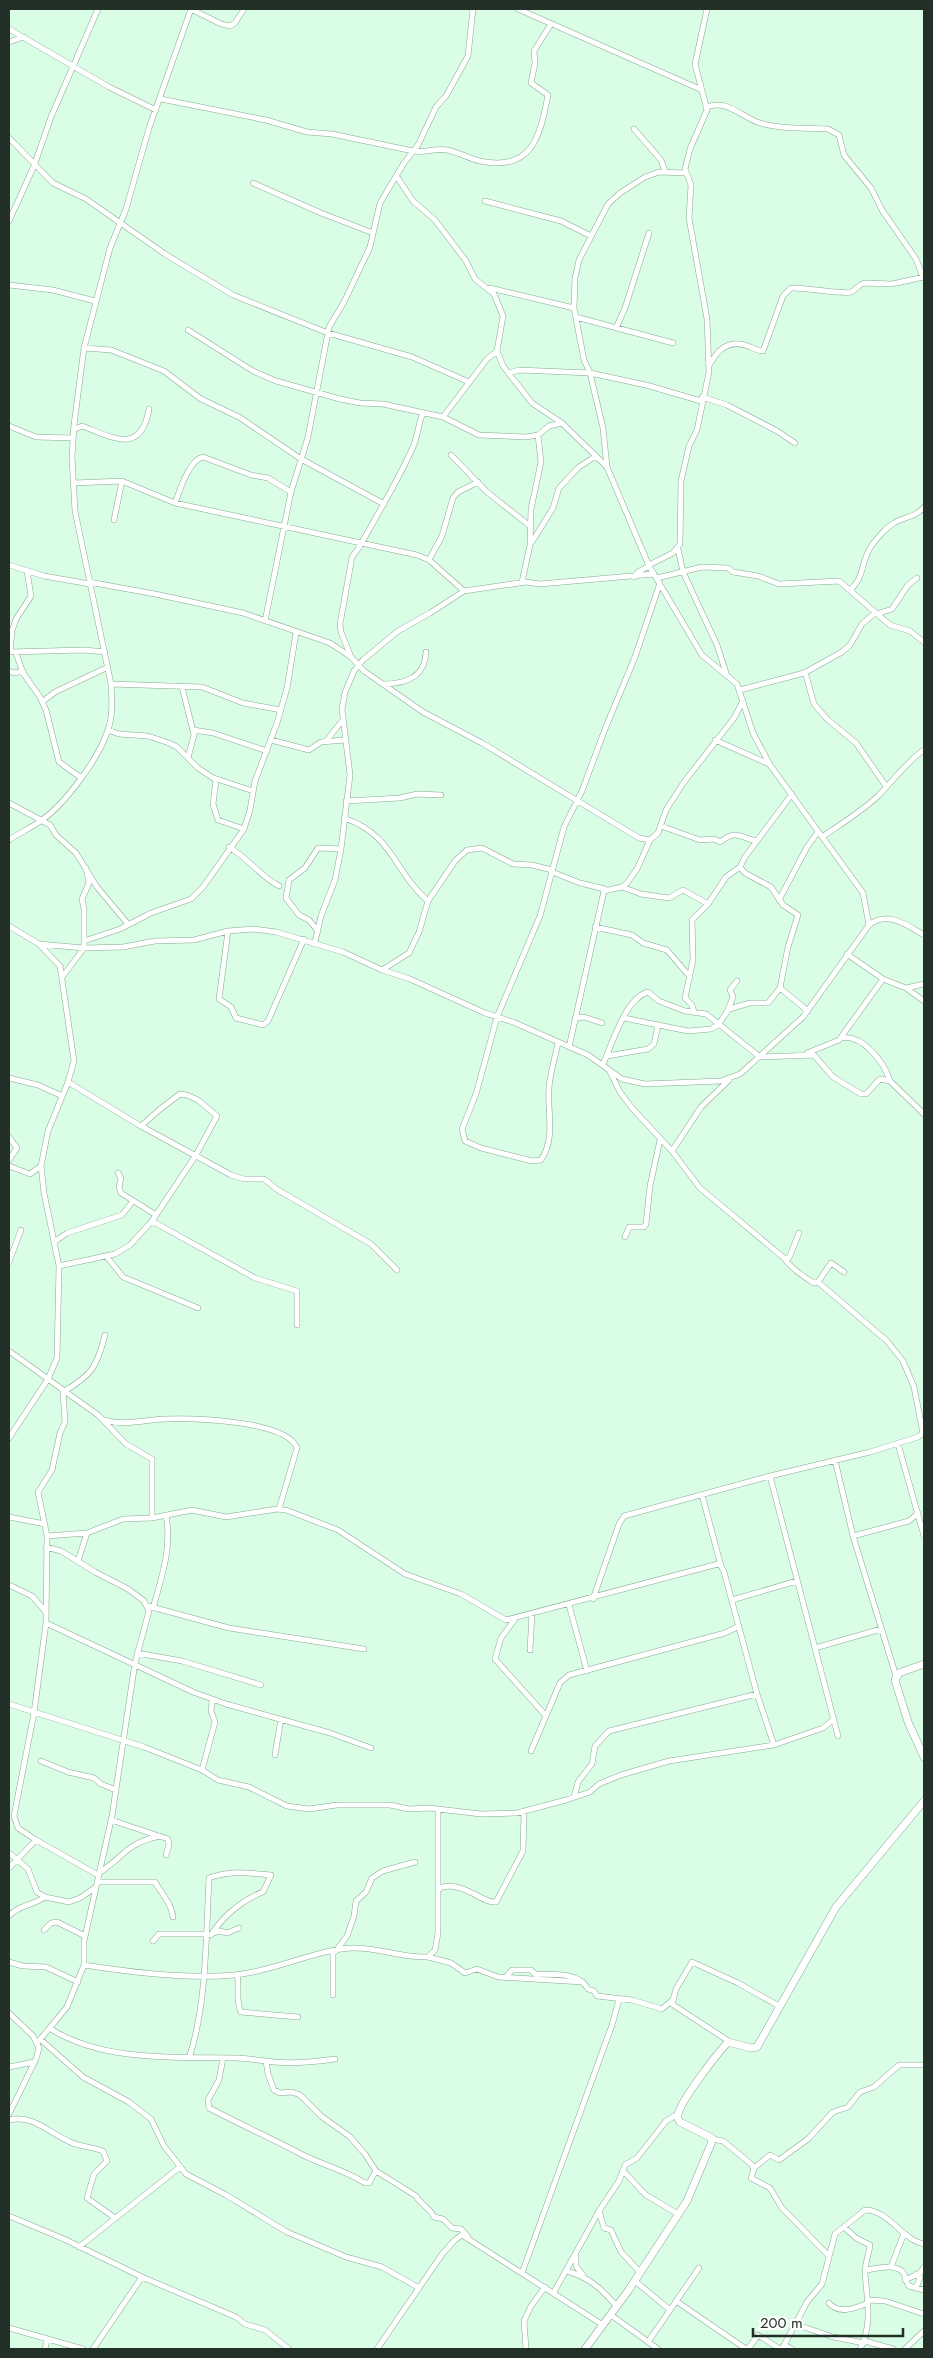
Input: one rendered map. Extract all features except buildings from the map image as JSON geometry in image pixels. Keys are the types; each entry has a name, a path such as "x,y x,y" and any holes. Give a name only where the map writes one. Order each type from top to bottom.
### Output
{"street":[{"path":"9,220 34,166 51,117 98,9"},
{"path":"9,840 43,820 80,777 96,755 108,730 112,684 75,511 73,430 84,348 110,248 191,9 221,24 230,26 235,23 244,9"},
{"path":"265,621 291,492 317,393 328,333 370,246 380,203 413,151 468,56 473,9"},
{"path":"518,9 702,90"},
{"path":"707,9 695,64 707,107 704,119 688,155 686,173 690,184 689,218 707,319 709,366"},
{"path":"161,99 271,121 307,132 332,134 413,151 425,152 440,149 499,163 524,157 537,137 548,96 531,83 535,63 533,54 551,24"},
{"path":"9,29 109,87 156,110"},
{"path":"9,42 24,37"},
{"path":"707,107 716,104 760,123 835,132 841,139 844,155 871,188 882,210 916,259 924,277 892,284 864,283 852,292 846,293 811,288 791,288 783,296 763,351 742,344 728,345 718,350 709,366 701,399 697,430 690,442 681,481 680,540 678,549 683,572 717,645 727,676"},
{"path":"634,129 661,160 665,171"},
{"path":"9,138 34,166 53,183 86,199 165,254 233,295 328,333 412,356 470,382"},
{"path":"686,173 665,171 645,177 620,193 608,204 582,253 576,270 574,308 584,360 590,374 603,428 607,467 649,566 702,655 740,690 753,733 770,765 863,894 869,925"},
{"path":"397,177 414,200 435,220 466,262 475,279 489,288 574,308"},
{"path":"253,183 320,213 373,233"},
{"path":"484,201 561,221 591,236"},
{"path":"616,328 625,308 649,233"},
{"path":"9,285 52,290 96,301"},
{"path":"489,288 502,310 503,316 497,351 499,359 532,403 562,423 607,467"},
{"path":"576,317 673,343"},
{"path":"188,330 253,371 276,381 360,403 383,404 443,417 479,435 518,438 538,435 549,426 562,423"},
{"path":"84,348 111,350 164,371 201,399 240,417 301,459 384,504"},
{"path":"443,417 487,359 497,351"},
{"path":"509,373 519,370 590,374 646,384 727,405 777,431 795,444"},
{"path":"73,430 82,426 117,440 128,440 144,428 149,409"},
{"path":"423,413 417,428 415,444 384,504 362,542 352,555 349,580 341,614 341,632 351,657 357,666 423,712 462,731 639,838 650,840"},
{"path":"9,426 36,437 73,438"},
{"path":"522,582 530,545 530,526 536,480 541,462 538,435"},
{"path":"451,455 478,482 530,526"},
{"path":"530,545 553,508 558,488 576,469 596,456"},
{"path":"175,503 185,478 200,458 204,457 250,474 268,478 291,492"},
{"path":"74,483 122,481 175,503 362,542 429,560 464,591"},
{"path":"114,520 122,481"},
{"path":"429,560 442,536 453,498 458,492 478,482"},
{"path":"850,590 859,580 873,543 892,524 913,517 924,507"},
{"path":"634,577 638,572 678,549"},
{"path":"9,565 27,571 155,594 243,613 296,633 330,643 351,657"},
{"path":"315,942 335,880 341,849 350,775 342,721 345,692 357,666 398,631 464,591 522,582 540,584 580,579 657,578 695,567 726,568 786,585 835,580 843,583 893,628 910,631 924,642"},
{"path":"27,571 31,596 16,619 12,631 12,652 42,702 59,762 80,777"},
{"path":"558,1043 549,1086 550,1128 542,1159 532,1161 465,1141 461,1131 488,1055 497,1017 540,916 564,827 577,802 635,657 657,578"},
{"path":"740,690 805,672 846,650 862,624 876,613 892,609 908,585 917,578"},
{"path":"84,941 191,899 203,886 229,847 244,829 253,791 272,740 287,688 296,633"},
{"path":"12,652 84,650 105,652"},
{"path":"383,684 406,682 413,679 424,666 426,652"},
{"path":"42,702 55,692 108,667"},
{"path":"9,671 14,673 23,672"},
{"path":"805,672 814,704 827,719 856,743 886,786"},
{"path":"112,684 202,687 214,690 243,703 281,710"},
{"path":"182,687 193,730 193,742 188,758"},
{"path":"622,887 637,869 650,840 658,833 666,810 684,782 734,718 743,701"},
{"path":"272,740 309,750 326,741 342,721"},
{"path":"108,730 119,734 157,738 173,744 198,768 214,778 253,791"},
{"path":"193,730 213,733 267,751"},
{"path":"326,741 345,740"},
{"path":"715,740 770,765"},
{"path":"822,837 863,809 906,768 913,757 924,750"},
{"path":"214,778 216,785 213,804 216,818 244,829"},
{"path":"346,801 400,798 417,794 441,795"},
{"path":"694,1012 692,1005 685,998 693,960 692,920 708,904 722,882 740,867 744,857 792,794"},
{"path":"9,803 43,820 85,865 98,887 128,924"},
{"path":"344,818 364,826 374,833 396,860 412,885 428,901"},
{"path":"660,826 700,840 714,839 720,842 726,836 738,834 756,841"},
{"path":"779,900 807,847 818,832"},
{"path":"229,847 245,857 267,880 279,886"},
{"path":"318,931 286,898 289,881 305,868 318,848 341,849"},
{"path":"382,970 409,953 419,932 428,901 455,861 467,850 482,848 514,864 532,865 580,883 605,889 622,887 641,894 668,898 684,890 708,904"},
{"path":"63,976 84,948 84,909 82,899 88,883 85,865"},
{"path":"729,1010 750,1003 768,1003 780,988 788,947 798,914 785,908 771,887 744,872 740,867"},
{"path":"569,1047 605,889"},
{"path":"672,1151 701,1107 717,1089 760,1057 808,1011 869,925 880,918 895,919 924,935"},
{"path":"9,926 39,944 57,963 63,976 66,1012 73,1051 73,1068 48,1131 42,1166 44,1193 59,1266 59,1341 57,1358 48,1379 9,1438"},
{"path":"595,927 632,935 643,943 667,950 690,977"},
{"path":"39,944 84,948 123,947 155,941 183,942 228,931 262,930 315,942 382,970 410,979 569,1047 605,1066 622,1079 633,1082 712,1082 731,1079"},
{"path":"228,931 218,999 231,1007 236,1018 263,1026 268,1021 304,939"},
{"path":"847,954 883,979 906,988 924,1001"},
{"path":"840,1038 883,979"},
{"path":"624,1018 690,1032 697,1029 711,1029 718,1025 729,1010 733,997 730,990 737,981"},
{"path":"906,988 924,984"},
{"path":"780,988 808,1011"},
{"path":"593,1599 622,1518 770,1476 898,1444 918,1437 923,1432 916,1396 908,1369 886,1341 818,1282 813,1282 798,1270 790,1267 784,1258 700,1188 672,1151 626,1101 605,1066 615,1032 624,1018 642,995 648,992 654,994 658,1000 685,1011 706,1014 760,1057 807,1053 840,1038 852,1038 863,1044 882,1064 890,1081 924,1114"},
{"path":"575,1018 588,1018 602,1023"},
{"path":"607,1056 648,1049 654,1044 658,1025"},
{"path":"807,1053 814,1055 833,1076 861,1094 866,1094 880,1079 890,1081"},
{"path":"9,1078 38,1085 62,1096"},
{"path":"68,1082 141,1126 237,1178 264,1179 278,1190 371,1244 397,1270"},
{"path":"59,1266 107,1257 130,1244 152,1221 196,1155 217,1116 216,1112 198,1100 187,1094 180,1094 158,1110 141,1126"},
{"path":"9,1137 17,1148 9,1160"},
{"path":"625,1237 628,1227 644,1227 646,1224 650,1186 660,1140"},
{"path":"9,1166 30,1174 42,1166"},
{"path":"118,1173 121,1178 120,1192 156,1215"},
{"path":"54,1242 67,1233 122,1215 133,1201"},
{"path":"152,1221 255,1278 297,1291 297,1325"},
{"path":"9,1262 21,1230"},
{"path":"784,1258 790,1256 799,1233"},
{"path":"107,1257 123,1277 198,1308"},
{"path":"818,1282 831,1263 844,1272"},
{"path":"63,1392 84,1380 96,1364 100,1357 105,1335"},
{"path":"9,1351 104,1420 126,1444 152,1461 152,1518"},
{"path":"16,1826 14,1806 34,1714 46,1623 46,1536 38,1492 50,1474 60,1433 65,1422 63,1392"},
{"path":"104,1420 118,1424 164,1419 206,1420 246,1424 284,1434 294,1442 297,1448 279,1509"},
{"path":"898,1444 924,1536"},
{"path":"835,1460 853,1536 896,1676 901,1704 924,1757"},
{"path":"770,1476 838,1736"},
{"path":"702,1495 757,1694 774,1745"},
{"path":"46,1536 87,1533 123,1519 152,1518 197,1510 226,1517 279,1509 303,1515 338,1530 394,1568 461,1594 503,1619 515,1619 593,1599 709,1565 722,1566"},
{"path":"853,1536 908,1521 918,1513"},
{"path":"9,2114 34,2062 39,2041 51,2029 67,2007 84,1965 86,1936 111,1820 137,1653 150,1607 163,1575 170,1538 166,1515"},
{"path":"9,1517 45,1524"},
{"path":"78,1561 87,1533"},
{"path":"46,1547 61,1551 128,1589 150,1607 229,1628 364,1649"},
{"path":"732,1600 797,1581"},
{"path":"9,1585 32,1596 46,1612"},
{"path":"569,1605 587,1671"},
{"path":"530,1650 532,1614"},
{"path":"515,1619 501,1638 495,1659 546,1716"},
{"path":"46,1623 114,1656 135,1663 149,1673 212,1700 281,1719 372,1748"},
{"path":"531,1751 564,1679 725,1633 739,1626"},
{"path":"815,1648 881,1629"},
{"path":"137,1653 191,1663 261,1685"},
{"path":"896,1676 924,1664"},
{"path":"574,1796 578,1782 592,1764 595,1746 609,1731 757,1694"},
{"path":"202,1770 215,1722 211,1711 212,1700"},
{"path":"9,1704 34,1714 122,1742 144,1747 202,1770 218,1780 246,1786 288,1806 309,1809 337,1804 386,1805 409,1809 438,1809 481,1814 524,1811 590,1792 597,1784 658,1764 774,1745 823,1728 834,1719"},
{"path":"275,1755 281,1719"},
{"path":"41,1761 68,1772 94,1778 101,1784 116,1790"},
{"path":"671,2001 673,2005 730,2042 751,2048 757,2047 836,1907 924,1801"},
{"path":"428,1956 433,1953 436,1945 438,1809"},
{"path":"438,1890 442,1886 454,1886 470,1891 489,1902 496,1902 523,1851 524,1811"},
{"path":"111,1820 160,1836 169,1841 166,1855"},
{"path":"9,1821 36,1840 98,1874"},
{"path":"98,1874 114,1863 123,1851 130,1846 143,1840 160,1836"},
{"path":"9,1868 36,1840"},
{"path":"9,1853 30,1873 37,1892 45,1896 69,1902 80,1898 96,1884 155,1882 163,1897 171,1906 173,1916"},
{"path":"333,1995 334,1952 347,1934 354,1916 356,1901 366,1892 372,1878 382,1871 415,1862"},
{"path":"189,2058 198,2023 208,1935 209,1878 240,1871 272,1876 264,1892 247,1900 229,1914 208,1935"},
{"path":"9,1916 13,1911 37,1903 45,1896"},
{"path":"44,1930 51,1923 57,1922 86,1936"},
{"path":"153,1941 159,1934 208,1935 220,1931 227,1933 239,1928"},
{"path":"84,1965 202,1975 237,1974 353,1948 428,1956 451,1963 465,1973 477,1969 506,1978 583,1982"},
{"path":"9,1962 23,1966 46,1967 78,1982"},
{"path":"506,1978 512,1970 530,1970 535,1974 576,1977 588,1989 594,1990 596,1996 632,2000 662,2009 671,2001 688,1967 695,1962 779,2006"},
{"path":"237,1974 240,1989 237,2002 241,2012 298,2017"},
{"path":"522,2272 612,2025 619,2000"},
{"path":"9,2013 39,2041 83,2076 129,2102 152,2119 164,2146 186,2174 226,2194 287,2232 346,2257 382,2267 419,2288"},
{"path":"51,2029 67,2039 107,2050 163,2057 223,2058 305,2063 335,2059"},
{"path":"554,2292 599,2210 624,2171 625,2165 637,2158 666,2122 678,2114 703,2074 730,2042"},
{"path":"223,2058 219,2080 208,2100 207,2104 210,2109 241,2126 251,2128 280,2144 364,2183 369,2183 376,2171"},
{"path":"266,2060 268,2074 274,2090 282,2094 292,2092 304,2098 321,2116 349,2136 366,2154 376,2171 416,2196 419,2202 430,2210 436,2218 443,2219 452,2228 460,2228 468,2238"},
{"path":"9,2067 34,2062"},
{"path":"828,2255 782,2208 770,2188 751,2178 754,2168 770,2155 779,2160 784,2158 792,2148 808,2138 827,2117 848,2107 860,2092 874,2088 899,2066 924,2065"},
{"path":"678,2114 680,2122 712,2139 720,2139 733,2148 754,2168"},
{"path":"9,2120 25,2119 51,2130 68,2142 103,2151 107,2161 94,2174 87,2198 115,2218"},
{"path":"585,2349 635,2281 678,2214 696,2182 712,2139"},
{"path":"79,2247 180,2167"},
{"path":"624,2171 646,2195 678,2214"},
{"path":"782,2348 807,2302 822,2284 835,2234 866,2209 888,2220 915,2241 924,2244"},
{"path":"599,2210 604,2228 611,2230 621,2252 640,2272"},
{"path":"9,2216 142,2277 236,2317 244,2324 258,2326 289,2349"},
{"path":"844,2227 856,2238 869,2244 865,2270 869,2325 865,2342 860,2349"},
{"path":"891,2267 904,2233"},
{"path":"377,2349 419,2288 455,2240 462,2235 603,2325"},
{"path":"576,2254 576,2266 617,2307"},
{"path":"865,2270 891,2267 903,2272 909,2286 924,2290"},
{"path":"905,2280 924,2267"},
{"path":"648,2342 699,2268"},
{"path":"567,2271 585,2277"},
{"path":"916,2274 920,2278 916,2288"},
{"path":"93,2349 142,2277"},
{"path":"635,2281 670,2310"},
{"path":"526,2349 524,2320 531,2306 545,2288"},
{"path":"676,2301 747,2349 758,2335 782,2348 792,2349"},
{"path":"829,2303 838,2309 853,2308 868,2302 885,2301 924,2314"},
{"path":"611,2315 658,2349"},
{"path":"795,2324 833,2337 894,2349"},
{"path":"9,2328 83,2349"},
{"path":"905,2349 924,2331"},
{"path":"45,2349 47,2340"}]}
